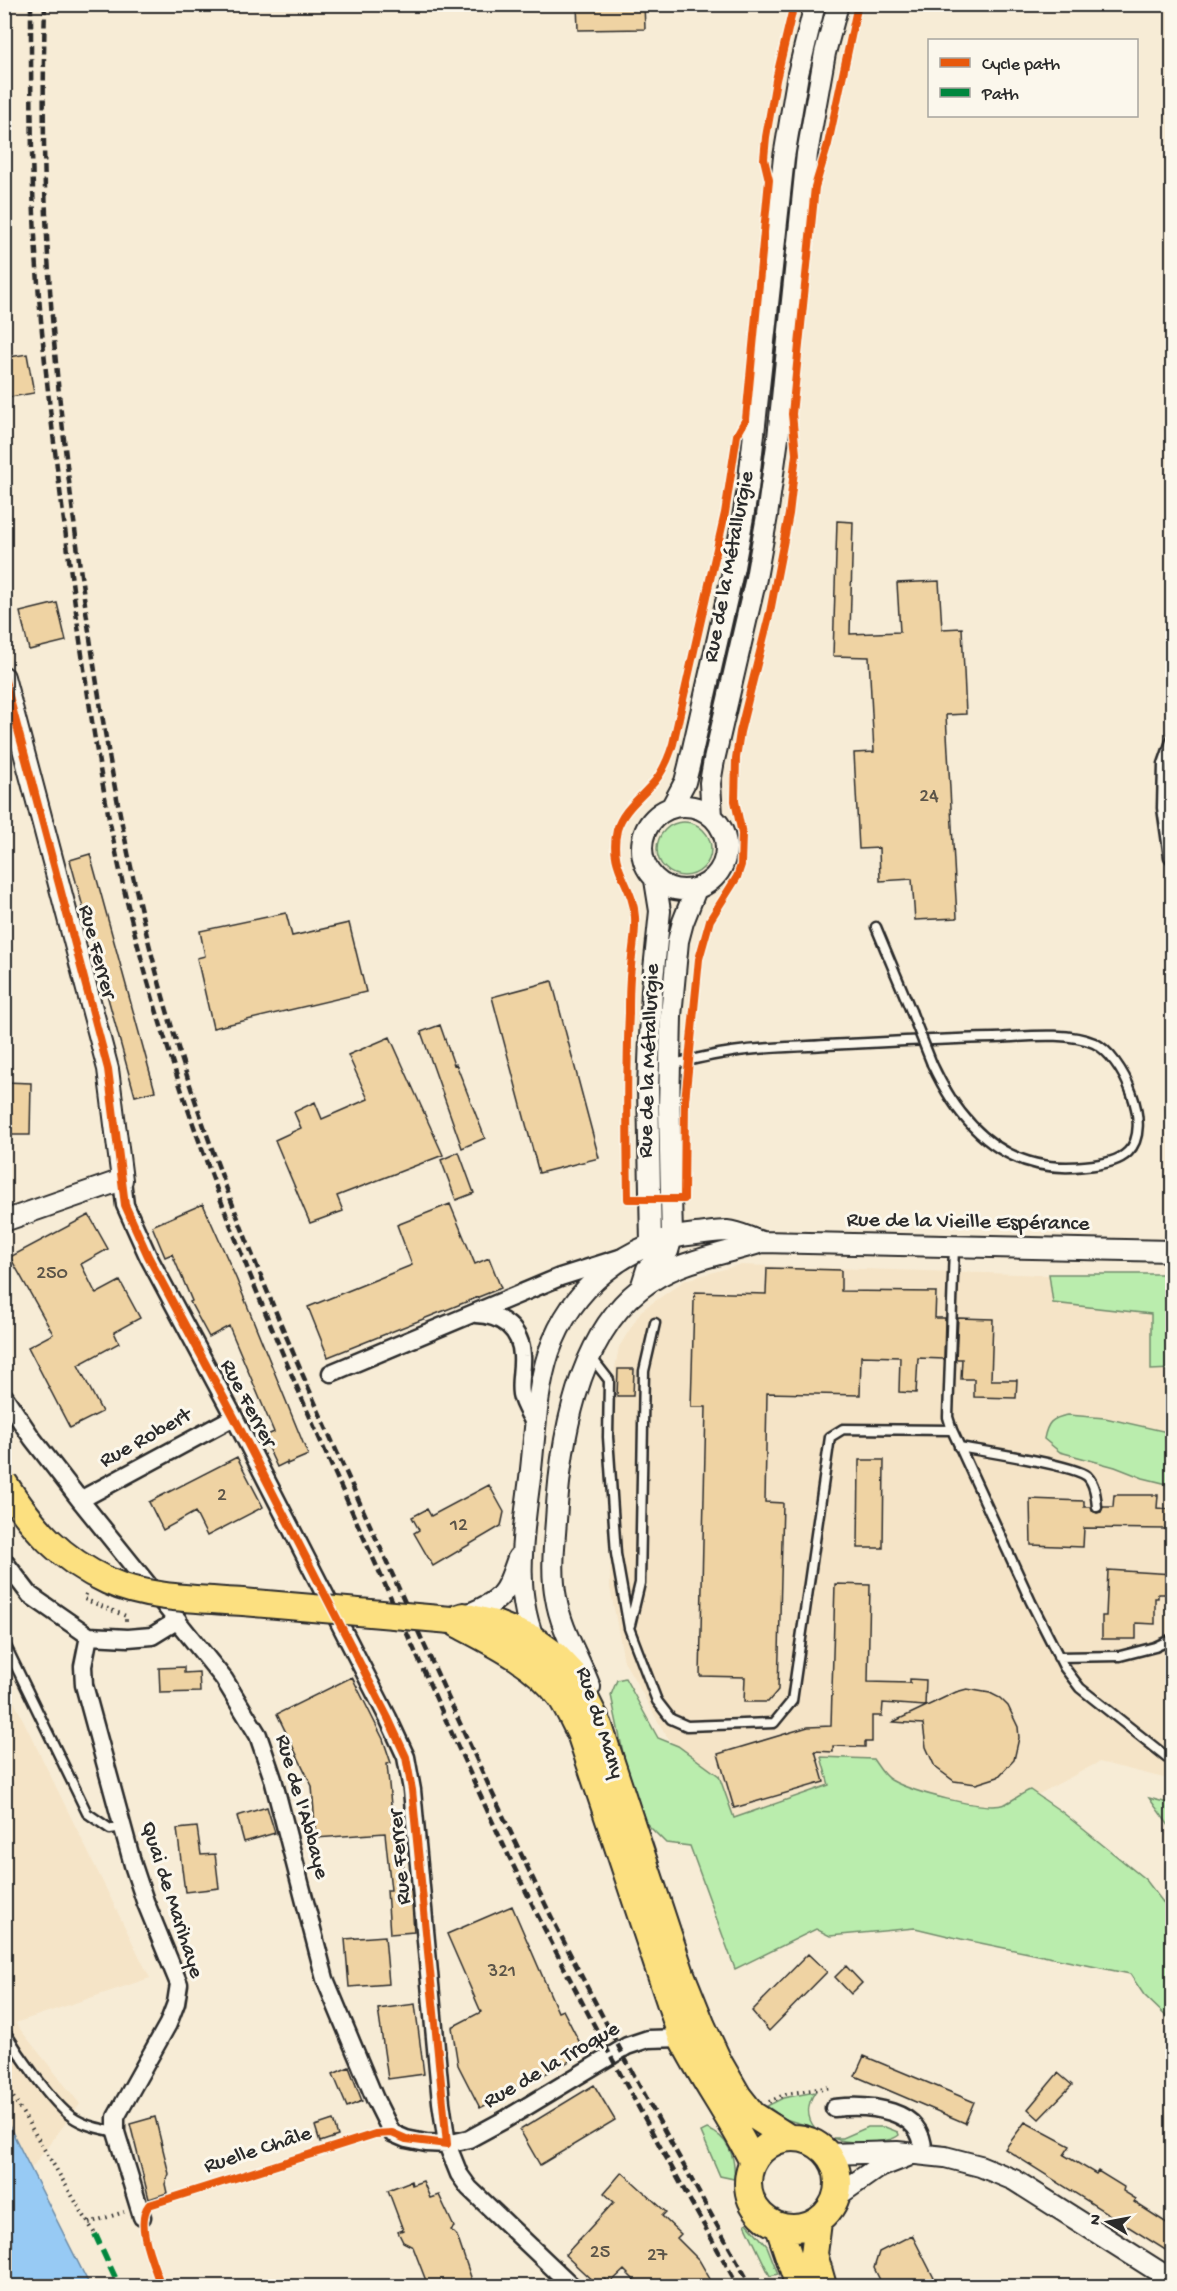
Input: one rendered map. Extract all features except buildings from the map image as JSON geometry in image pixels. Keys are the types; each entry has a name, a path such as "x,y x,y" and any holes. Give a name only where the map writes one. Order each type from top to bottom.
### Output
{"main road":[{"path":"4,1483 23,1512 45,1539 92,1573 138,1591 193,1598 457,1618 495,1624 533,1639 555,1655 573,1674 590,1730"},
{"path":"457,1618 538,1673 590,1730"},
{"name":"Rue du Many","path":"590,1730 682,2038 753,2162"},
{"name":"Rue du Many","path":"590,1730 681,1974 719,2063 738,2096 753,2115 789,2138 803,2139 817,2144 828,2154"},
{"path":"789,2138 774,2142 762,2150 753,2162 748,2177 749,2193 754,2207 765,2219 779,2227 799,2229 818,2222 830,2211 837,2196 838,2174 828,2154"},
{"path":"818,2222 814,2254 823,2286"},
{"path":"779,2227 799,2286"}],"street":[{"name":"Rue de la Métallurgie","path":"651,1244 648,1087 652,989 660,911 655,880 647,870 642,846 644,833 651,822 659,813 671,808 685,782 736,556 756,421 784,157 798,74 815,4"},
{"name":"Rue de la Métallurgie","path":"672,1237 669,1065 678,941 696,889 708,884 717,875 724,864 727,851 726,838 721,826 712,816 710,783 751,600 767,516 778,438 807,154 825,53 838,4"},
{"name":"Rue Ferrer","path":"4,677 108,1069 126,1205 138,1235 234,1417 406,1756 412,1790 447,2144 454,2165 469,2188 572,2286"},
{"path":"671,808 693,806 712,816"},
{"path":"655,880 675,890 696,889"},
{"path":"4,1221 122,1180"},
{"name":"Rue de la Vieille Espérance","path":"331,1373 560,1277 624,1257 672,1237 729,1231 762,1242"},
{"path":"641,1288 647,1269 668,1251 672,1237"},
{"name":"Rue de la Vieille Espérance","path":"641,1288 678,1266 762,1242 1173,1251"},
{"path":"457,1618 497,1601 509,1585 521,1547 544,1372 558,1330 585,1290 609,1267 624,1257"},
{"name":"Rue du Many","path":"590,1730 589,1685 559,1613 553,1574 558,1478 573,1404 591,1356 614,1317 641,1288"},
{"path":"476,1314 497,1317 508,1323 515,1332 522,1358 522,1398 536,1429"},
{"name":"Rue de l'Abbaye","path":"4,1396 32,1438 235,1695 258,1735 273,1779 325,1979 375,2098 392,2133 406,2139 447,2144"},
{"name":"Rue Robert","path":"80,1500 234,1417"},
{"path":"521,1547 525,1598 533,1639"},
{"path":"4,1561 30,1595 89,1636 128,1638 152,1636 178,1620"},
{"name":"Quai de Marihaye","path":"89,1636 83,1666 84,1686 145,1900 179,1984 176,2003 168,2024 116,2117 116,2132"},
{"name":"Rue de la Troque","path":"447,2144 469,2139 506,2120 627,2046 648,2039 682,2038"},
{"path":"834,2108 868,2107 903,2116 921,2139 916,2154"},
{"path":"116,2132 141,2212"},
{"path":"828,2154 897,2152 964,2161 1014,2180 1173,2280"},
{"path":"837,2196 877,2168 916,2154"}],"lane":[{"path":"1173,738 1163,765 1162,808 1170,858 1173,861"},
{"path":"669,1065 733,1051 949,1038 1063,1037 1093,1043 1106,1051 1117,1064 1136,1108 1138,1126 1135,1142 1127,1153 1115,1160 1073,1168 1037,1165 1002,1152 970,1124 944,1090 932,1064 911,1011 876,927"},
{"path":"954,1246 948,1418 959,1447 1064,1667 1080,1688 1173,1761"},
{"path":"629,1628 640,1583 644,1371 655,1323"},
{"path":"591,1356 609,1380 609,1437 616,1554 629,1628 657,1701 671,1719 687,1726 774,1723 792,1701 830,1437 843,1429 952,1430"},
{"path":"959,1447 1067,1468 1087,1476 1094,1488 1097,1507"},
{"path":"1058,1657 1120,1656 1155,1647 1173,1639"},
{"path":"4,1642 87,1814 110,1829 123,1827"},
{"path":"4,2030 63,2110 74,2119 88,2125 116,2132"}],"path":[{"path":"87,1594 84,1599 126,1616"},
{"path":"4,2082 95,2234"},
{"path":"764,2107 779,2096 831,2087"},
{"path":"89,2223 141,2212"}],"shaded area":[{"path":"739,1265 1172,1279 1172,1780 1099,1762 1011,1809 731,1822 664,1732 624,1661 610,1587 615,1368 619,1347 641,1311 685,1280"},
{"path":"4,1681 150,1978 15,2023 80,2104 30,2170 5,2118"}],"green space":[{"path":"684,822 694,824 703,830 709,839 711,849 709,859 703,868 694,874 684,876 674,874 665,868 659,859 657,849 659,839 665,830 674,824"},
{"path":"1049,1274 1172,1274 1172,1369 1151,1370 1151,1314 1053,1303"},
{"path":"1068,1415 1105,1418 1172,1433 1172,1497 1167,1484 1060,1452 1044,1439 1051,1422"},
{"path":"625,1678 658,1738 678,1746 719,1776 734,1818 829,1785 821,1757 873,1759 888,1779 930,1795 965,1803 995,1806 1005,1804 1030,1790 1062,1812 1146,1880 1172,1914 1172,2022 1144,1995 1130,1974 915,1928 830,1936 816,1929 735,1969 690,1846 666,1843 645,1822 631,1791 611,1695 617,1680"},
{"path":"1149,1798 1172,1804 1172,1830"},
{"path":"815,2092 810,2101 809,2110 810,2119 815,2128 785,2119 767,2106 783,2098"},
{"path":"868,2127 885,2127 898,2132 899,2135 886,2140 867,2142 833,2138 843,2138"},
{"path":"707,2129 720,2137 729,2148 734,2163 734,2179 720,2176 701,2132"},
{"path":"747,2223 767,2246 778,2274 770,2276 745,2224"}],"water":[{"path":"5,2118 90,2286 5,2286"}],"railway":[{"path":"31,4 35,236 45,363 60,490 84,671 108,815 129,910 164,1035 216,1187 276,1337 307,1411 480,1794 524,1888 593,2023 738,2286"},
{"path":"45,4 44,120 49,278 70,490 107,746 129,860 172,1028 217,1164 297,1363 468,1741 578,1968 651,2106 751,2286"}],"marked path":[{"path":"95,2234 119,2286"}],"cycle path":[{"path":"794,4 776,80 766,137 764,159 769,180 746,419 737,435 725,513 673,744 658,777 624,816 617,830 615,844 618,866 630,895 635,917 629,984 627,1060 628,1199 684,1199 685,1101 699,959 710,920 737,877 741,865 742,834 735,801 736,758 740,732 770,612 789,514 796,454 792,414 815,187 828,144 858,4"},
{"name":"Ruelle Châle","path":"4,677 108,1069 125,1205 148,1256 234,1417 406,1757 412,1790 447,2144 406,2139 392,2133 375,2134 149,2205 145,2213 144,2233 161,2286"}]}
